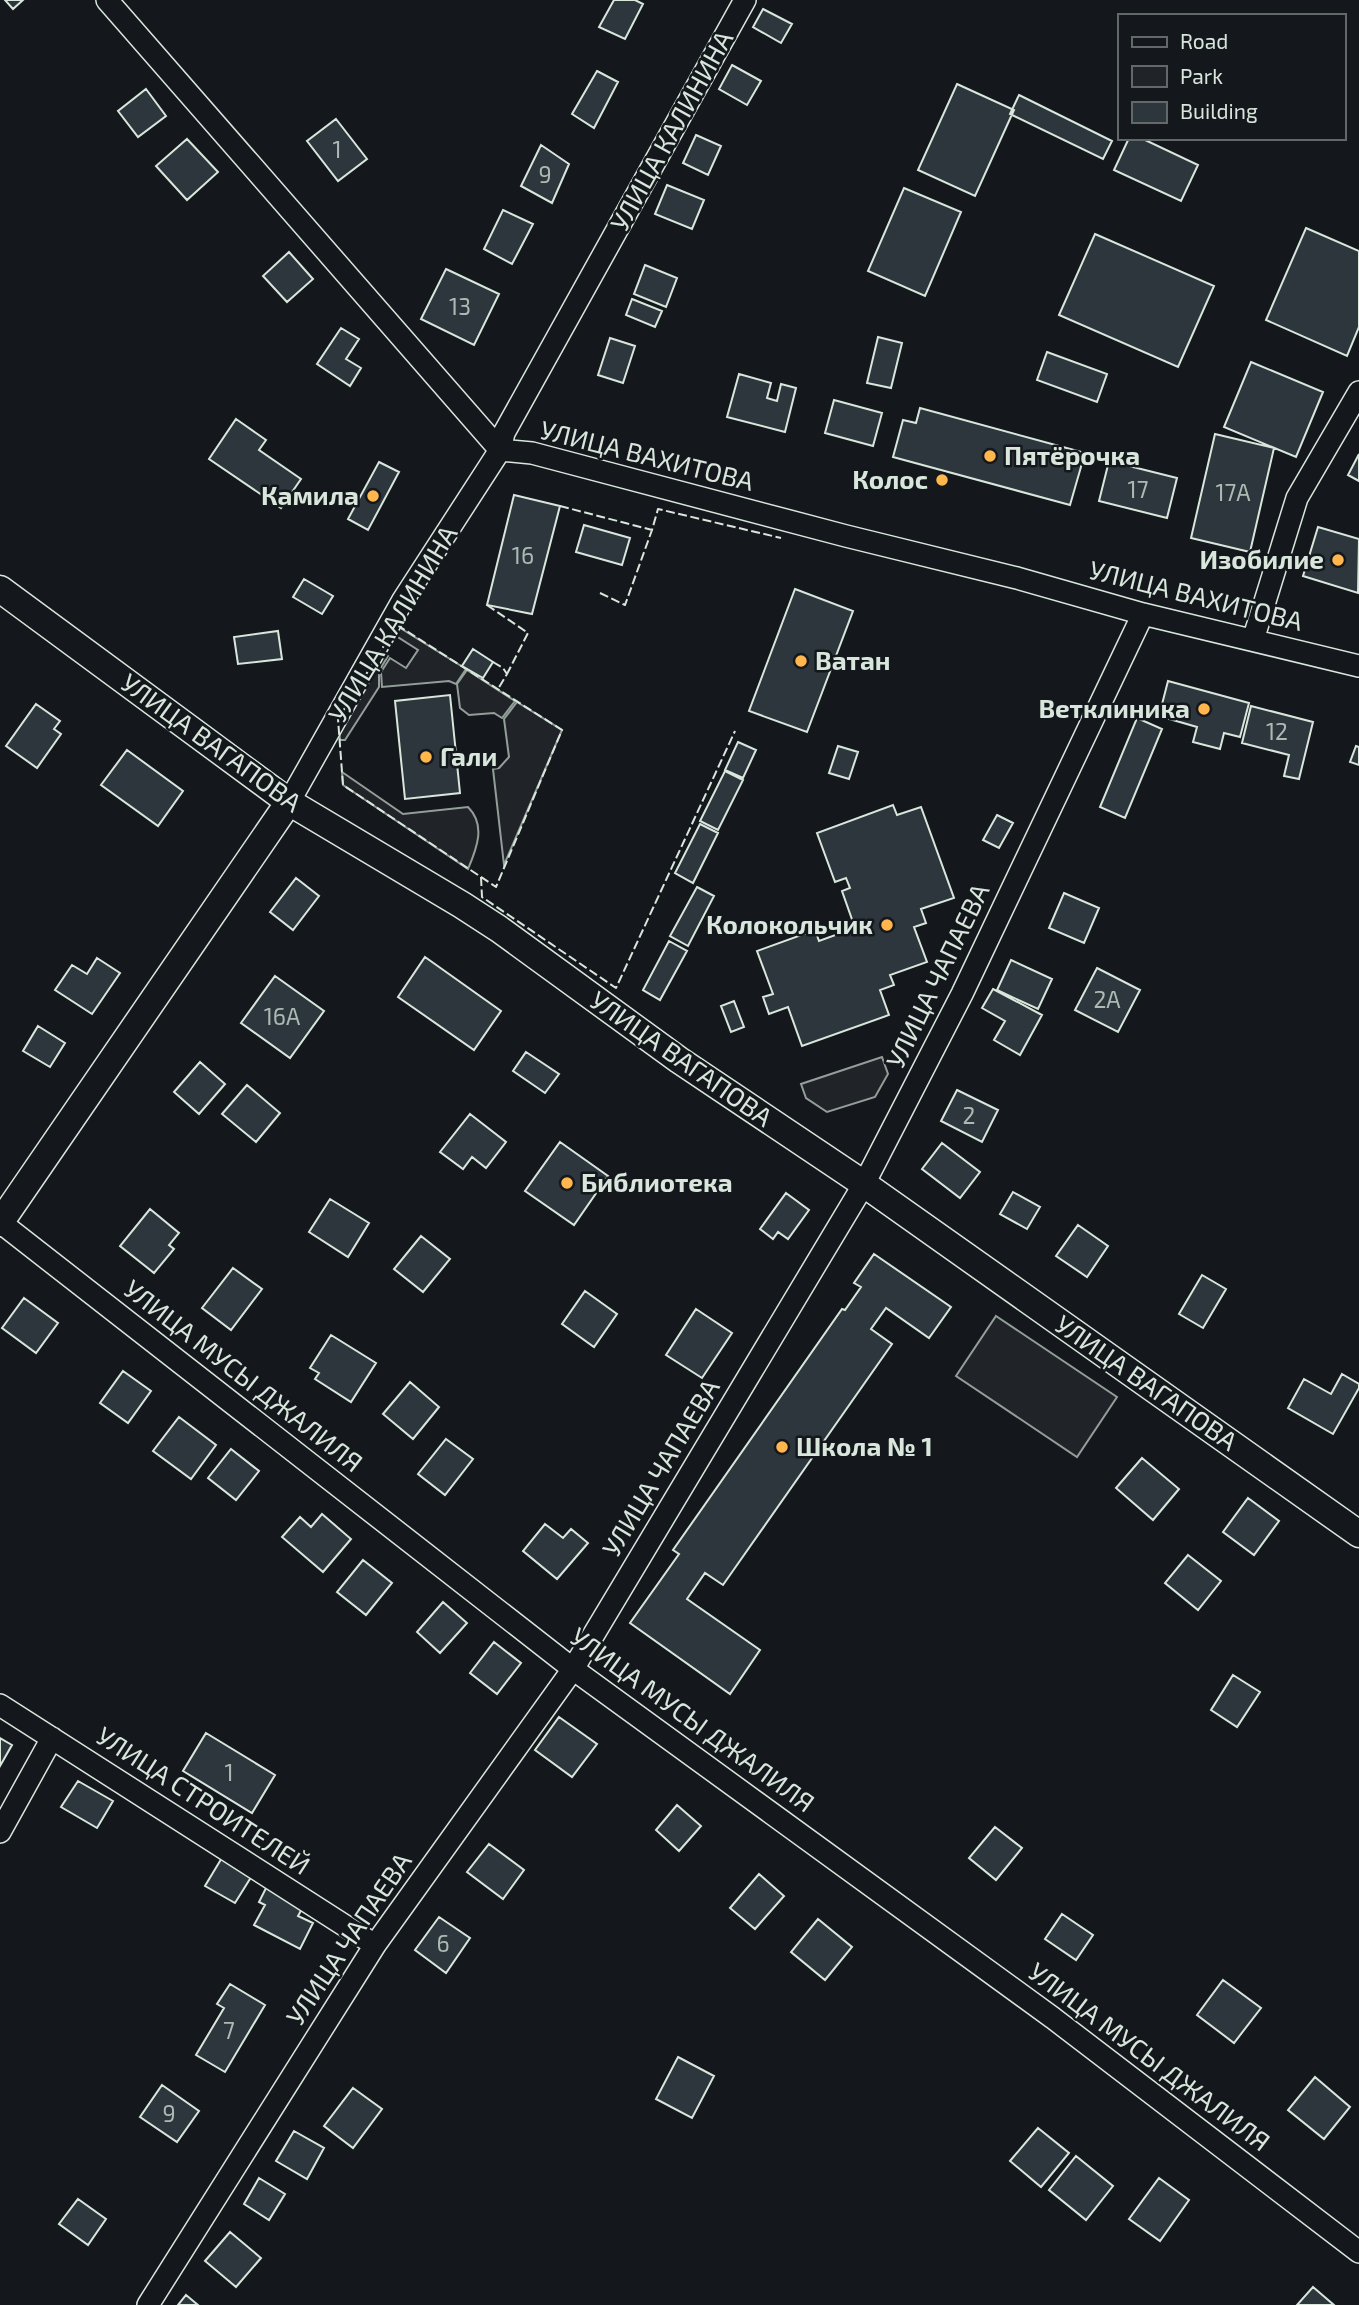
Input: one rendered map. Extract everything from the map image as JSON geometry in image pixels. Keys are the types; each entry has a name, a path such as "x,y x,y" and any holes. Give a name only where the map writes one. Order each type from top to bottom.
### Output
{"street":[{"name":"УЛИЦА ВАХИТОВА","path":"107,0 500,450 532,453 1017,578 1143,614 1359,666"},
{"name":"УЛИЦА КАЛИНИНА","path":"0,1222 289,802 403,600 500,450 504,433 745,0"},
{"path":"1253,640 1297,498 1359,392"},
{"name":"УЛИЦА ВАГАПОВА","path":"0,589 289,802 471,911 679,1060 864,1184 1359,1534"},
{"name":"УЛИЦА ЧАПАЕВА","path":"148,2305 375,1945 573,1670 864,1184 962,994 1143,614"},
{"name":"УЛИЦА МУСЫ ДЖАЛИЛЯ","path":"0,1222 573,1670 1053,2018 1359,2252"},
{"name":"УЛИЦА СТРОИТЕЛЕЙ","path":"0,1705 375,1945"},
{"path":"0,1832 52,1738"}],"green space":[{"path":"397,626 466,669 456,684 449,681 382,687 381,672 390,658 406,668 418,650 396,636 379,671 379,687 345,740 340,740 338,719"},
{"path":"467,670 515,701 502,718 494,713 469,715 460,708 457,684"},
{"path":"517,702 562,730 504,865 493,769 499,768 509,757 504,719"},
{"path":"342,772 403,814 468,807 477,821 478,837 468,869 343,785"},
{"path":"882,1057 888,1074 875,1097 827,1112 806,1098 801,1084"},
{"path":"996,1316 1117,1397 1077,1457 956,1376"}],"building":[{"path":"5,0 23,0 13,9"},
{"path":"614,0 635,0 643,4 625,39 599,27"},
{"path":"763,9 792,24 781,43 753,27"},
{"path":"732,65 761,81 747,105 719,89"},
{"path":"597,71 618,82 594,128 572,114"},
{"path":"957,84 1014,110 975,196 918,170"},
{"path":"146,89 166,116 138,137 118,111"},
{"path":"1019,95 1112,141 1103,159 1010,114"},
{"path":"336,119 367,159 338,181 307,141"},
{"path":"696,135 721,146 708,175 683,163"},
{"path":"187,139 218,172 187,200 156,166"},
{"path":"1128,140 1145,140 1198,165 1181,201 1114,170"},
{"path":"541,145 569,164 552,203 521,186"},
{"path":"667,185 704,200 692,229 655,214"},
{"path":"904,188 961,212 925,296 868,271"},
{"path":"503,210 533,224 512,264 484,249"},
{"path":"1306,228 1359,251 1359,327 1347,356 1266,320"},
{"path":"1095,234 1214,286 1178,367 1059,315"},
{"path":"289,252 313,279 287,302 263,276"},
{"path":"645,265 677,278 666,307 634,294"},
{"path":"446,269 499,294 474,345 421,319"},
{"path":"632,299 662,311 655,327 626,315"},
{"path":"341,328 359,339 346,359 361,368 350,386 317,364"},
{"path":"878,337 902,343 891,388 867,383"},
{"path":"610,338 635,346 623,383 598,375"},
{"path":"1047,352 1107,374 1097,402 1037,380"},
{"path":"1251,362 1323,392 1296,457 1224,427"},
{"path":"739,374 771,383 767,398 777,401 781,384 796,388 785,432 727,417"},
{"path":"834,400 882,413 873,446 825,433"},
{"path":"920,408 1085,453 1070,505 893,457 903,420 916,423"},
{"path":"236,419 266,440 259,450 301,479 281,508 209,459"},
{"path":"1215,434 1274,448 1250,552 1191,538"},
{"path":"1359,454 1359,481 1348,475"},
{"path":"1109,461 1177,478 1167,518 1099,501"},
{"path":"379,462 399,472 368,530 348,519"},
{"path":"514,495 560,506 532,614 487,605"},
{"path":"584,525 630,538 622,565 576,552"},
{"path":"1318,527 1359,539 1358,593 1303,576"},
{"path":"304,579 333,596 322,614 293,597"},
{"name":"Ватан","path":"795,589 853,611 807,732 749,711"},
{"path":"278,631 282,659 238,664 234,637"},
{"path":"473,649 493,662 483,678 462,666"},
{"name":"Ветклиника","path":"1168,681 1249,703 1240,737 1224,733 1220,749 1193,742 1197,727 1159,716"},
{"path":"450,695 460,793 405,799 395,701"},
{"path":"36,704 60,721 54,729 61,734 37,768 6,746"},
{"path":"1251,706 1313,722 1299,779 1284,776 1289,755 1242,743"},
{"path":"1137,718 1162,729 1125,818 1100,807"},
{"path":"738,742 756,750 743,778 725,770"},
{"path":"838,746 858,752 849,779 829,773"},
{"path":"1356,746 1359,747 1359,765 1350,762"},
{"path":"127,750 183,791 158,826 101,785"},
{"path":"725,771 743,780 718,830 700,821"},
{"name":"Колокольчик","path":"893,805 897,815 921,807 954,898 921,909 926,923 914,927 927,962 890,975 894,985 880,990 889,1015 802,1046 788,1007 769,1014 763,997 773,994 757,951 815,930 819,941 855,928 842,891 850,888 846,878 835,882 817,833"},
{"path":"997,815 1013,823 999,848 983,840"},
{"path":"700,824 718,833 693,883 675,873"},
{"path":"296,878 319,896 293,930 270,912"},
{"path":"697,887 714,896 688,946 670,936"},
{"path":"1064,893 1099,908 1084,943 1049,928"},
{"path":"669,941 687,951 660,1000 643,990"},
{"path":"425,957 501,1011 474,1050 398,997"},
{"path":"97,958 120,973 92,1014 55,990 72,965 87,974"},
{"path":"1011,960 1052,979 1038,1009 997,990"},
{"path":"1097,968 1140,990 1118,1032 1075,1010"},
{"path":"275,976 324,1011 290,1058 241,1023"},
{"path":"993,989 1042,1015 1020,1055 994,1040 1005,1021 982,1008"},
{"path":"734,1001 744,1027 731,1032 721,1006"},
{"path":"38,1026 65,1043 50,1067 23,1051"},
{"path":"526,1052 559,1074 545,1093 513,1071"},
{"path":"200,1062 225,1084 199,1114 174,1092"},
{"path":"247,1085 280,1113 256,1142 222,1114"},
{"path":"957,1090 998,1110 982,1142 941,1121"},
{"path":"470,1114 506,1142 486,1168 472,1157 463,1169 440,1152"},
{"name":"Библиотека","path":"560,1142 608,1176 574,1225 525,1191"},
{"path":"942,1143 980,1172 960,1198 922,1169"},
{"path":"1013,1192 1040,1207 1027,1229 1000,1214"},
{"path":"786,1193 809,1210 788,1239 778,1232 773,1239 760,1229"},
{"path":"330,1199 369,1223 348,1257 309,1232"},
{"path":"150,1209 179,1233 169,1245 174,1249 154,1273 120,1246"},
{"path":"1078,1225 1108,1246 1087,1277 1056,1256"},
{"path":"421,1236 450,1259 423,1292 394,1269"},
{"name":"Школа № 1","path":"874,1254 951,1307 929,1338 886,1308 871,1329 892,1344 723,1585 705,1573 687,1599 760,1650 730,1694 630,1623 679,1554 673,1550 842,1309 845,1310 861,1287 854,1283"},
{"path":"233,1268 262,1289 231,1330 202,1308"},
{"path":"1202,1275 1226,1289 1203,1328 1179,1314"},
{"path":"585,1291 617,1314 594,1347 562,1324"},
{"path":"24,1298 58,1323 36,1353 2,1328"},
{"path":"696,1309 732,1333 702,1378 666,1355"},
{"path":"331,1335 376,1363 351,1402 315,1379 319,1373 310,1368"},
{"path":"123,1371 151,1391 128,1423 100,1403"},
{"path":"1342,1374 1359,1384 1359,1388 1333,1434 1288,1408 1304,1379 1331,1394"},
{"path":"410,1382 439,1407 413,1439 383,1414"},
{"path":"179,1417 216,1445 191,1479 153,1451"},
{"path":"446,1439 473,1459 445,1495 418,1474"},
{"path":"231,1449 259,1471 236,1500 208,1478"},
{"path":"1142,1458 1179,1489 1153,1520 1116,1488"},
{"path":"1248,1498 1279,1521 1254,1555 1223,1532"},
{"path":"322,1514 351,1539 323,1572 282,1537 300,1517 311,1527"},
{"path":"545,1524 563,1538 571,1529 588,1543 557,1579 523,1551"},
{"path":"1188,1555 1221,1581 1198,1610 1165,1583"},
{"path":"363,1560 392,1583 366,1615 337,1592"},
{"path":"443,1602 467,1623 440,1653 417,1632"},
{"path":"494,1642 521,1663 497,1694 470,1673"},
{"path":"1233,1675 1260,1692 1237,1727 1211,1710"},
{"path":"559,1717 597,1744 572,1777 535,1750"},
{"path":"206,1733 275,1775 252,1813 183,1771"},
{"path":"0,1738 12,1745 0,1766"},
{"path":"78,1781 113,1801 97,1828 61,1807"},
{"path":"677,1805 701,1826 679,1851 656,1830"},
{"path":"995,1827 1022,1848 996,1880 969,1858"},
{"path":"489,1844 524,1870 503,1899 467,1872"},
{"path":"223,1856 253,1874 235,1903 205,1886"},
{"path":"759,1874 784,1896 755,1929 730,1908"},
{"path":"267,1886 304,1905 298,1916 313,1923 300,1949 254,1925 265,1905 259,1902"},
{"path":"1062,1914 1093,1935 1076,1960 1045,1939"},
{"path":"439,1917 470,1938 446,1973 415,1950"},
{"path":"818,1919 852,1947 825,1980 791,1952"},
{"path":"1223,1980 1261,2008 1234,2043 1197,2015"},
{"path":"230,1984 265,2005 225,2072 196,2055 224,2008 217,2004"},
{"path":"678,2057 714,2076 692,2118 656,2099"},
{"path":"1315,2077 1350,2107 1324,2139 1288,2110"},
{"path":"162,2085 199,2111 177,2142 140,2117"},
{"path":"353,2088 382,2109 353,2148 324,2126"},
{"path":"1038,2128 1069,2153 1041,2187 1010,2161"},
{"path":"294,2131 324,2148 307,2179 276,2161"},
{"path":"1076,2156 1113,2186 1086,2220 1049,2190"},
{"path":"259,2178 285,2194 269,2220 244,2204"},
{"path":"1159,2178 1189,2200 1160,2241 1129,2219"},
{"path":"78,2199 106,2219 88,2245 59,2224"},
{"path":"230,2232 261,2258 236,2287 205,2261"},
{"path":"1313,2287 1334,2305 1297,2305"},
{"path":"186,2295 198,2305 178,2305"}],"fence":[{"path":"560,506 652,530"},
{"path":"600,593 625,605 658,509 781,538"},
{"path":"487,605 528,633 507,674"},
{"path":"397,625 562,730 496,887 343,785 338,719 397,625"},
{"path":"493,662 507,674 498,689"},
{"path":"481,877 482,897 616,988 735,731"}],"place":[{"name":"Пятёрочка","path":"990,456"},
{"name":"Колос","path":"942,480"},
{"name":"Камила","path":"373,496"},
{"name":"Изобилие","path":"1338,560"},
{"name":"Ватан","path":"801,661"},
{"name":"Ветклиника","path":"1204,709"},
{"name":"Гали","path":"426,757"},
{"name":"Колокольчик","path":"887,925"},
{"name":"Библиотека","path":"567,1183"},
{"name":"Школа № 1","path":"782,1447"}]}
